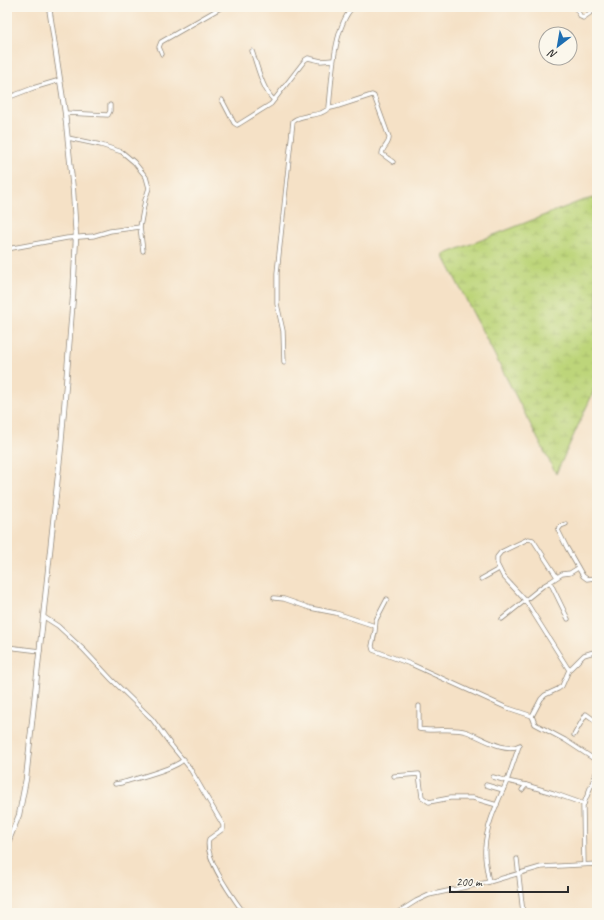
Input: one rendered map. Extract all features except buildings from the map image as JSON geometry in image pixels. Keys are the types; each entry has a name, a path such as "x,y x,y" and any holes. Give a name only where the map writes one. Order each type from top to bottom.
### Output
{"street":[{"path":"7,845 19,815 24,792 44,617 66,394 73,297 76,237 68,138 50,7"},
{"path":"162,54 159,47 161,42 222,7"},
{"path":"329,107 333,60 345,18 353,7"},
{"path":"575,7 583,18 597,8"},
{"path":"252,51 266,89 274,100"},
{"path":"222,100 236,125 268,106 305,60 308,58 324,61 333,60"},
{"path":"7,98 60,80"},
{"path":"284,363 283,331 277,304 277,278 292,122 298,118 320,113 329,107 335,107 370,95 374,96 390,137 389,142 382,151 382,154 394,162"},
{"path":"65,113 108,116 110,105"},
{"path":"68,138 114,149 128,156 146,177 148,191 140,227 143,251"},
{"path":"7,249 76,237 93,236 110,231 140,227"},
{"path":"566,524 560,526 558,530 578,568 586,579 593,578 597,581"},
{"path":"557,577 535,541 531,539 500,552 496,560 505,580 525,600 569,670"},
{"path":"502,618 557,577 562,574 570,573 578,568"},
{"path":"481,579 499,569"},
{"path":"550,582 568,619"},
{"path":"274,598 284,599 310,608 375,626"},
{"path":"387,598 376,620 372,650 413,665 505,707 532,716 536,724 565,740 597,761"},
{"path":"44,617 58,626 84,650 152,719 171,745 184,759 224,825 223,829 208,839 208,844 217,872 228,891 244,913"},
{"path":"7,647 40,651"},
{"path":"532,716 545,695 562,686 569,670 584,656 597,651"},
{"path":"419,706 419,729 465,731 487,741 510,748 520,745 489,825 485,848 485,864 489,882"},
{"path":"574,735 586,714 597,722"},
{"path":"115,784 121,784 168,768 181,763 184,759"},
{"path":"584,864 584,804 597,771"},
{"path":"394,776 419,774 422,797 429,802 450,798 473,798 497,805"},
{"path":"493,777 513,781 584,804"},
{"path":"486,785 503,790"},
{"path":"522,790 526,785"},
{"path":"517,859 523,913"},
{"path":"397,913 429,895 489,882 541,867 597,864"},
{"path":"538,913 597,910"}],"green space":[{"path":"597,197 597,384 556,474 443,255 581,201"}]}
